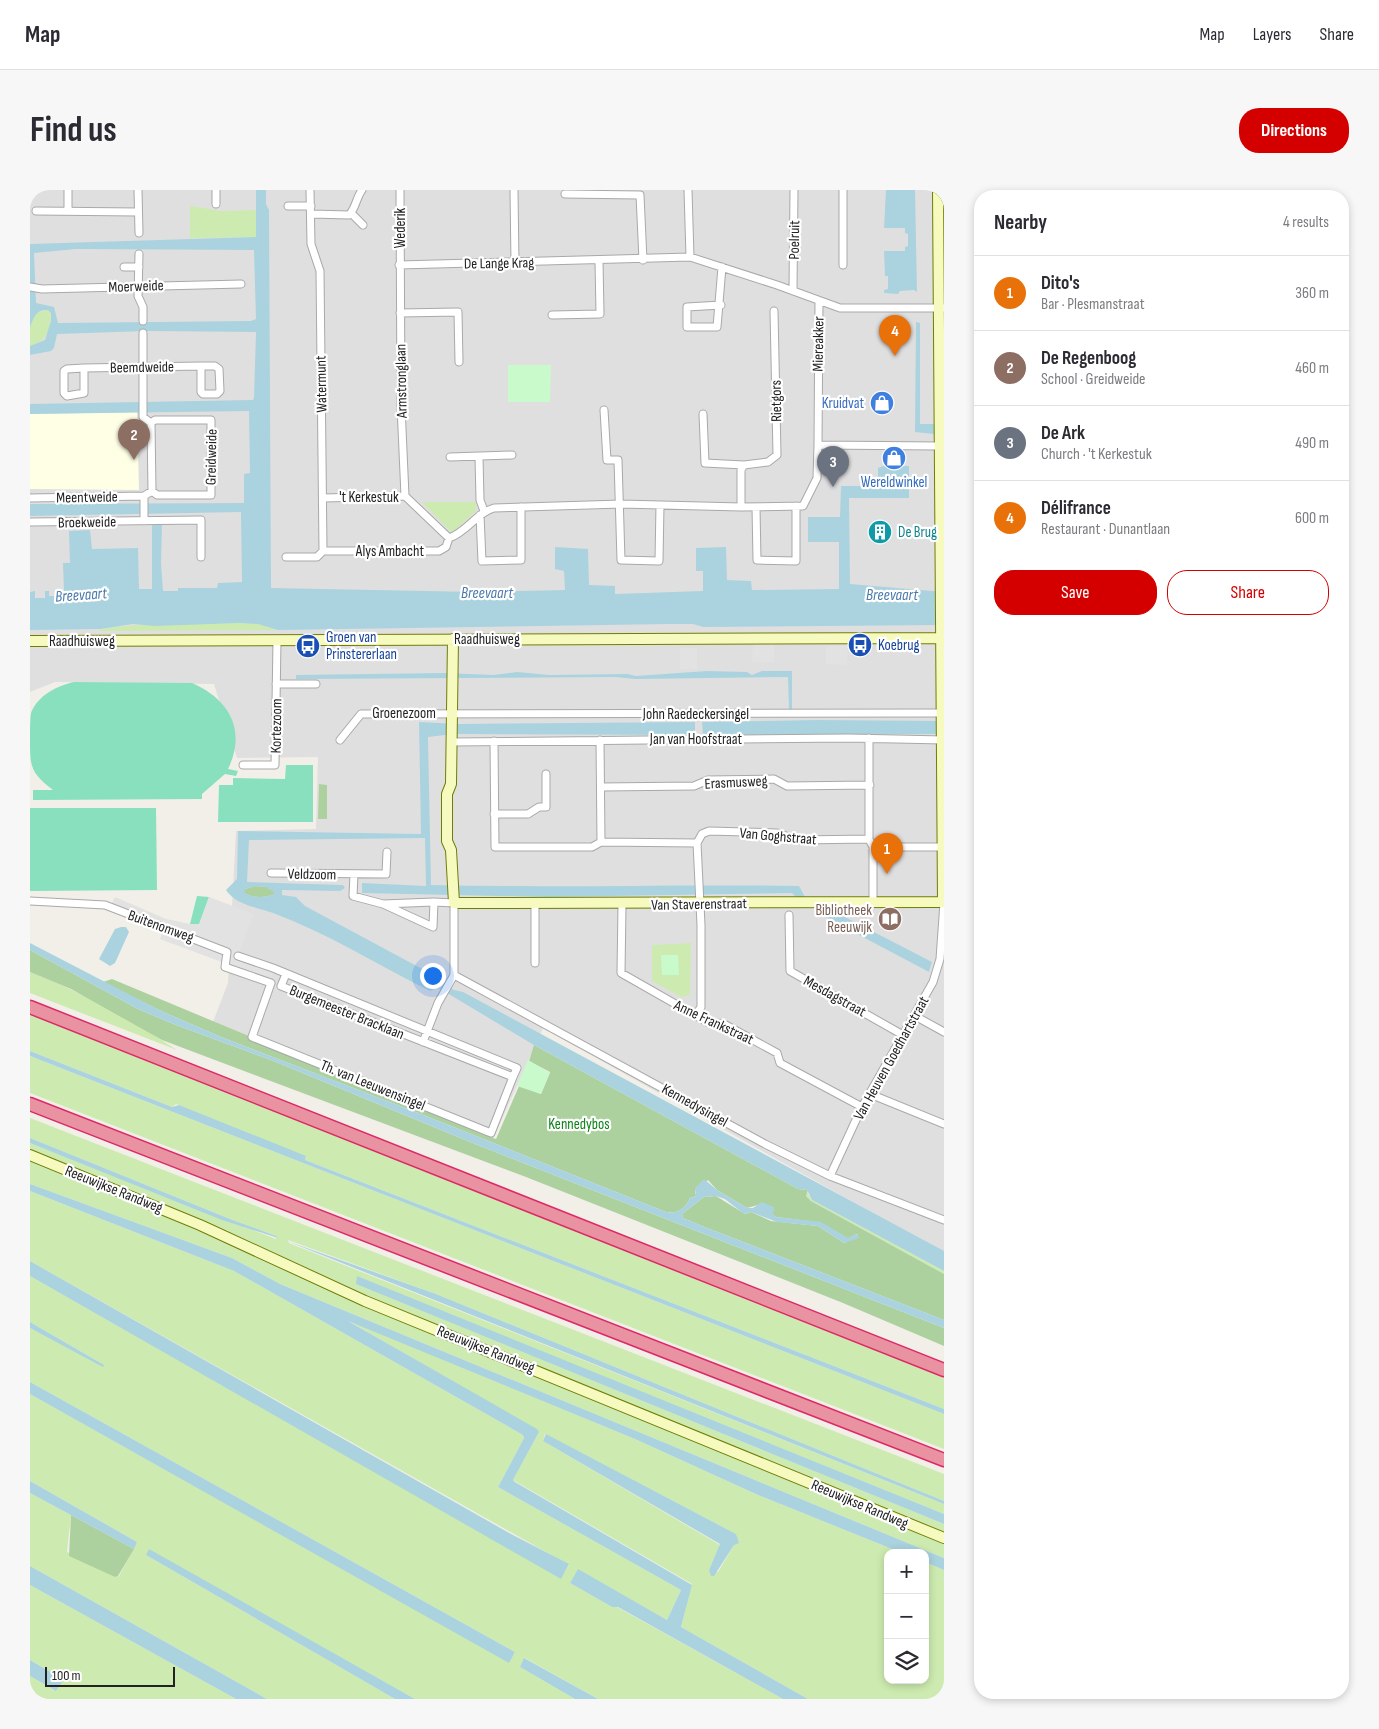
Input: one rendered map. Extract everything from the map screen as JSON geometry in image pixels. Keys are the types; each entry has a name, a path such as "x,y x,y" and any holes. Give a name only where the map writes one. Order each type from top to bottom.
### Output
{"highway":[{"path":"30,1007 944,1370"},
{"path":"30,1104 944,1460"}],"street":[{"path":"68,190 68,211"},
{"path":"138,190 139,233"},
{"path":"216,190 216,204"},
{"name":"Watermunt","path":"310,190 311,244 320,271 322,498"},
{"path":"311,214 349,215 362,190"},
{"name":"Wederik","path":"399,265 400,190"},
{"path":"514,190 515,263"},
{"path":"688,190 690,257"},
{"name":"Poelruit","path":"793,291 794,190"},
{"path":"843,190 844,265"},
{"name":"Van Heuven Goedhartstraat","path":"830,1176 862,1107 933,982 940,959 944,902 940,588 942,543 941,442 939,421 941,377 941,236 938,190"},
{"path":"565,194 640,192 643,260"},
{"path":"288,206 311,206"},
{"path":"36,211 138,212"},
{"path":"351,213 362,225"},
{"path":"139,254 138,286 143,321"},
{"name":"De Lange Krag","path":"399,265 643,260 690,257 819,301"},
{"path":"552,315 600,314 599,261"},
{"name":"Armstronglaan","path":"399,265 405,496"},
{"path":"124,267 139,267"},
{"path":"721,305 687,307 687,327 717,328 721,305 722,267"},
{"name":"Moerweide","path":"33,287 42,289 241,284"},
{"name":"Miereakker","path":"818,445 819,301 840,308 941,308"},
{"name":"Rietgors","path":"703,414 705,463 744,465 768,462 777,455 774,311"},
{"path":"400,313 458,312 459,362"},
{"path":"143,332 143,400 144,417 151,423 152,491 144,498 144,519"},
{"name":"Beemdweide","path":"84,368 84,393 67,396 64,393 64,371 67,368 201,366 215,366 219,369 220,391 217,394 203,394 201,392 201,366"},
{"path":"604,410 607,460 618,460 621,504 621,560 659,561 660,505"},
{"name":"Greidweide","path":"151,423 155,420 211,420 211,495 157,495 152,491"},
{"path":"449,538 458,535 482,513 494,508 621,504 741,507 803,506 817,478 818,445 941,442"},
{"path":"450,457 512,456"},
{"path":"479,457 482,561 521,560 521,507"},
{"path":"741,507 742,470 744,465"},
{"name":"'t Kerkestuk","path":"322,498 405,496 449,538"},
{"name":"Meentweide","path":"30,498 144,498"},
{"path":"322,498 323,551"},
{"path":"756,507 757,560 796,561 796,506"},
{"name":"Broekweide","path":"30,522 144,519 201,520 201,557"},
{"name":"Alys Ambacht","path":"286,557 317,557 323,551 439,551 446,547 449,538"},
{"name":"Raadhuisweg","path":"30,641 277,641 942,634"},
{"path":"452,639 451,784 447,794 447,841 451,850 454,974"},
{"name":"Kortezoom","path":"243,765 275,765 277,641"},
{"name":"Kortezoom","path":"276,684 316,684"},
{"name":"John Raedeckersingel","path":"451,713 942,715"},
{"name":"Groenezoom","path":"340,740 362,714 451,713"},
{"path":"869,738 869,839 873,847 873,902"},
{"name":"Jan van Hoofstraat","path":"451,742 942,738"},
{"path":"600,740 601,842"},
{"path":"494,741 495,847 592,847 601,842 697,843 701,1007 695,1016"},
{"path":"494,814 528,814 539,807 546,807 546,774"},
{"name":"Erasmusweg","path":"601,787 694,786 708,780 774,779 787,786 870,785"},
{"name":"Van Goghstraat","path":"697,843 702,834 709,831 777,833 798,840 869,839"},
{"path":"873,847 942,848"},
{"name":"Veldzoom","path":"271,873 386,874 387,852"},
{"name":"Veldzoom","path":"354,874 353,896 383,904 433,927 434,902"},
{"name":"Van Staverenstraat","path":"453,900 535,904 622,905 699,900 944,902"},
{"name":"Veldzoom","path":"383,904 453,900"},
{"name":"Buitenomweg","path":"30,901 105,905 227,952 225,967 271,984"},
{"path":"535,904 535,963"},
{"name":"Anne Frankstraat","path":"622,905 620,973 695,1016 707,1022 724,1024 777,1053 780,1062 862,1107"},
{"name":"Mesdagstraat","path":"790,915 790,971 902,1035"},
{"name":"Burgemeester Bracklaan","path":"238,956 286,974 517,1068 513,1077 281,986 286,974"},
{"name":"Burgemeester Bracklaan","path":"423,1042 443,994 454,974"},
{"name":"Kennedysingel","path":"454,974 766,1144 830,1176 944,1220"},
{"name":"Th. van Leeuwensingel","path":"271,984 252,1036 491,1133 513,1077"},
{"path":"915,1016 944,1032"},
{"path":"870,1094 944,1124"},
{"name":"Reeuwijkse Randweg","path":"30,1156 200,1225 365,1301 944,1538"}],"shaded area":[{"path":"30,190 944,190 944,1253 543,1028 493,1139 211,1027 228,983 236,831 316,829 318,757 237,758 214,684 55,682 30,692"},
{"path":"137,412 139,490 30,489 30,414"},
{"path":"753,644 774,644 774,662 752,662"},
{"path":"826,646 848,646 847,665 826,664"},
{"path":"680,648 697,648 697,669 680,669"},
{"path":"115,897 166,919 190,924 199,924 209,897 254,914 239,952 276,968 270,980 160,939 163,931 112,903"}],"green space":[{"path":"190,206 222,211 256,210 256,237 190,238"},
{"path":"48,310 51,313 51,319 47,334 36,344 30,346 30,327 35,313"},
{"path":"508,365 551,365 550,402 508,402"},
{"path":"422,502 476,502 476,511 452,533"},
{"path":"258,624 278,630 100,631 100,629 135,625"},
{"path":"74,682 192,683 205,690 225,707 231,717 236,741 228,769 238,771 236,776 225,774 202,794 202,799 33,800 33,790 53,790 40,779 31,764 31,713 43,696 61,686"},
{"path":"286,765 313,765 313,822 218,822 219,785 233,785 233,778 285,779"},
{"path":"319,784 327,785 327,819 318,819"},
{"path":"30,808 156,808 157,890 30,891"},
{"path":"255,886 267,887 276,893 260,897 251,896 243,892 245,889"},
{"path":"197,896 209,897 199,925 190,924"},
{"path":"691,943 690,995 681,997 652,981 652,945"},
{"path":"30,950 138,1009 176,1025 276,1062 475,1144 944,1328 944,1346 843,1303 526,1177 162,1040 71,989 30,972"},
{"path":"661,955 678,955 679,975 662,975"},
{"path":"30,972 106,1007 177,1050 30,993"},
{"name":"Kennedybos","path":"112,979 496,1139 519,1086 541,1094 550,1072 529,1061 534,1045 798,1189 808,1190 806,1196 811,1201 944,1274 944,1320 702,1226 683,1218 682,1214 704,1197 716,1196 745,1214 751,1212 771,1221 818,1226 844,1243 858,1235 856,1234 849,1239 816,1222 776,1217 758,1205 747,1208 717,1190 708,1180 695,1191 696,1196 690,1198 683,1208 674,1212 666,1212 421,1114 221,1037 161,1011 103,982"},
{"path":"30,1014 944,1378 944,1409 305,1160 306,1157 176,1104 172,1107 30,1051"},
{"path":"30,1056 944,1414 944,1449 30,1093"},
{"path":"528,1060 550,1073 541,1094 517,1086"},
{"path":"30,1118 944,1474 944,1501 436,1294 288,1240 289,1243 944,1504 944,1514 358,1277 357,1284 944,1524 944,1533 375,1299 190,1215 30,1151 30,1143 276,1239 276,1236 30,1138"},
{"path":"30,1161 139,1204 338,1294 944,1544 944,1558 929,1552 929,1549 922,1549 280,1284 232,1258 30,1184"},
{"path":"30,1191 234,1271 523,1435 524,1438 498,1487 681,1590 667,1620 578,1570 570,1583 783,1699 598,1699 525,1658 520,1667 575,1699 415,1699 241,1602 146,1555 395,1699 267,1699 30,1566 30,1493 71,1515 67,1552 115,1577 119,1576 137,1542 30,1481 30,1394 509,1662 515,1652 30,1382 30,1328 104,1365 30,1322 30,1276 561,1578 569,1565 30,1261"},
{"path":"807,1192 812,1200 944,1271 944,1274 811,1201 806,1196"},
{"path":"347,1320 635,1439 758,1495 892,1549 884,1549 884,1684 929,1684 929,1564 944,1570 944,1699 808,1699 681,1627 692,1584 513,1480 539,1432","holes":["545,1434 736,1534 734,1545 718,1572 709,1570 720,1545 543,1441"]},
{"path":"71,1515 134,1549 118,1576 115,1577 69,1556"},
{"path":"30,1585 236,1699 30,1699 30,1676 56,1691 64,1680 30,1660"}],"water":[{"name":"Breevaart","path":"256,190 266,190 266,204 269,210 271,588 477,592 565,590 564,571 555,569 555,547 588,549 589,585 615,586 615,594 703,591 703,571 696,571 696,548 726,547 727,580 751,581 752,590 839,589 839,542 808,542 808,517 840,517 841,486 878,486 878,468 883,466 909,466 909,498 849,498 850,584 944,592 944,625 703,627 693,624 668,624 278,630 258,624 239,623 155,626 133,624 100,629 30,630 30,592 35,591 35,598 45,598 45,591 49,591 49,596 60,596 60,591 64,591 63,563 70,563 69,531 90,530 92,549 138,548 139,589 152,589 152,524 162,524 161,563 163,591 178,591 178,588 217,588 218,583 242,582 241,512 30,516 30,504 244,503 244,474 250,473 249,411 30,414 30,404 253,400 256,332 148,331 57,334 54,348 51,351 30,355 30,346 45,340 51,321 51,313 48,310 38,312 30,327 30,244 256,237","holes":["76,249 254,250 256,319 251,321 58,323 54,307 36,303 34,253"]},
{"path":"886,190 915,190 917,292 914,290 900,291 898,294 884,293 884,290 888,289 888,276 885,276 884,251 905,251 905,247 908,246 908,234 905,233 905,228 884,228"},
{"path":"916,322 920,323 920,424 944,424 944,435 915,432"},
{"path":"707,671 747,672 752,675 762,671 792,671 792,711 789,711 788,677 296,679 296,675 444,673 493,675 517,672 549,675 627,674 636,676"},
{"path":"817,720 944,721 944,734 703,735 702,722"},
{"path":"419,722 459,724 695,722 695,735 453,734 428,737 431,885 799,886 805,897 796,897 792,893 549,897 362,893 362,883 426,886 425,838 249,840 247,882 343,885 345,888 340,891 282,890 282,895 296,897 305,906 426,971 454,990 463,992 944,1251 944,1271 812,1200 807,1190 798,1189 534,1045 442,990 437,988 430,991 313,930 241,902 226,890 237,879 238,831 421,834","holes":["255,886 266,887 276,893 260,897 251,896 244,892 245,889"]},
{"path":"822,913 832,913 845,917 932,962 929,972 827,918"},
{"path":"126,927 129,932 115,963 110,966 99,959 115,929"},
{"path":"30,943 161,1011 221,1037 421,1114 666,1212 674,1212 683,1208 690,1198 696,1196 695,1188 704,1179 717,1190 747,1208 753,1208 762,1202 774,1207 773,1215 776,1217 821,1222 848,1238 855,1234 858,1235 859,1238 844,1243 818,1226 777,1222 751,1212 744,1214 725,1199 716,1196 704,1197 682,1214 683,1218 702,1226 944,1320 944,1328 475,1144 276,1062 138,1009 30,950"},
{"path":"30,1051 172,1107 179,1105 306,1156 305,1160 944,1409 944,1414 30,1056"},
{"path":"30,1138 278,1238 222,1220 30,1143"},
{"path":"30,1184 232,1258 280,1284 922,1549 892,1549 758,1495 635,1439 348,1321 537,1429 539,1432 513,1480 692,1585 681,1627 808,1699 783,1699 618,1607 612,1607 570,1583 578,1569 667,1620 681,1590 498,1487 524,1438 523,1435 234,1271 30,1191"},
{"path":"287,1241 436,1294 944,1501 944,1504"},
{"path":"30,1261 511,1534 569,1564 561,1579 30,1276"},
{"path":"357,1276 944,1514 944,1524 356,1284"},
{"path":"30,1322 104,1365 103,1367 30,1328"},
{"path":"30,1382 515,1652 509,1663 30,1394"},
{"path":"546,1434 736,1534 739,1543 734,1545 714,1576 711,1576 709,1570 720,1544 543,1441"},
{"path":"30,1481 137,1542 134,1549 30,1493"},
{"path":"149,1549 415,1699 395,1699 146,1555"},
{"path":"929,1552 944,1558 944,1570 929,1564"},
{"path":"30,1566 267,1699 236,1699 30,1585"},
{"path":"524,1658 598,1699 575,1699 520,1667"},
{"path":"30,1660 64,1680 56,1691 30,1676"}],"place":[{"name":"Délifrance","path":"895,356"},
{"name":"Kruidvat","path":"882,403"},
{"name":"Wereldwinkel","path":"894,458"},
{"name":"De Regenboog","path":"134,460"},
{"name":"De Ark","path":"833,487"},
{"name":"De Brug","path":"880,532"},
{"name":"Koebrug","path":"860,645"},
{"name":"Groen van Prinstererlaan","path":"308,646"},
{"name":"Dito's","path":"887,874"},
{"name":"Bibliotheek Reeuwijk","path":"890,919"}]}
